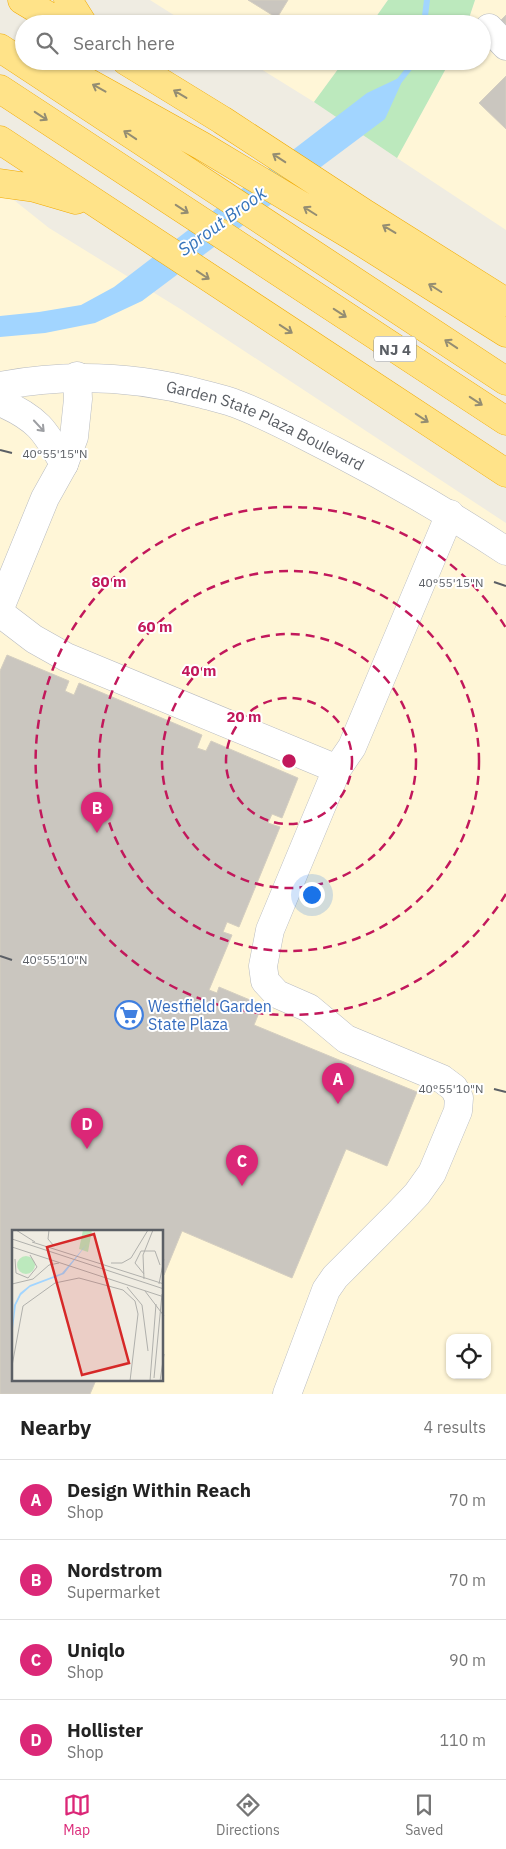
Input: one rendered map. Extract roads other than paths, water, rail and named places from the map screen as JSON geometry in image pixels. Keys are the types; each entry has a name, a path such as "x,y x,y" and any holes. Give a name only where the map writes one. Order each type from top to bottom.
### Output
{"highway":[{"path":"22,0 47,15"},
{"path":"68,0 77,15"},
{"name":"NJ 4","path":"35,70 171,162 316,254 506,381"},
{"path":"61,70 71,73 202,146 358,225 415,244 506,290"},
{"path":"141,70 222,120 358,225 506,333"},
{"name":"NJ 4","path":"0,89 506,421"},
{"path":"0,140 506,473"},
{"path":"0,183 35,188 112,214"},
{"path":"415,244 506,302"}],"street":[{"name":"Garden State Plaza Boulevard","path":"0,386 77,376 142,381 184,389 233,402 278,422 376,472 450,514 506,551"},
{"path":"0,608 45,498 64,464 74,437 78,399 77,376"},
{"path":"0,402 32,419 47,434 64,464"},
{"path":"287,1394 326,1290 335,1277 417,1194 432,1173 458,1111 459,1098 454,1088 442,1079 346,1039 309,1008 277,994 265,980 263,966 270,930 337,769 352,747 450,514"},
{"path":"0,613 34,639 66,657 337,769"}],"water":[{"path":"405,75 385,119 142,301 95,323 45,333 0,337 0,316 81,305 114,287 367,93"}],"waterway":[{"name":"Sprout Brook","path":"425,15 427,0"},
{"name":"Sprout Brook","path":"400,80 408,70"}],"place":[{"name":"Nordstrom","path":"97,833"},
{"name":"Westfield Garden State Plaza","path":"129,1015"},
{"name":"Design Within Reach","path":"338,1104"},
{"name":"Hollister","path":"87,1149"},
{"name":"Uniqlo","path":"242,1186"}]}
